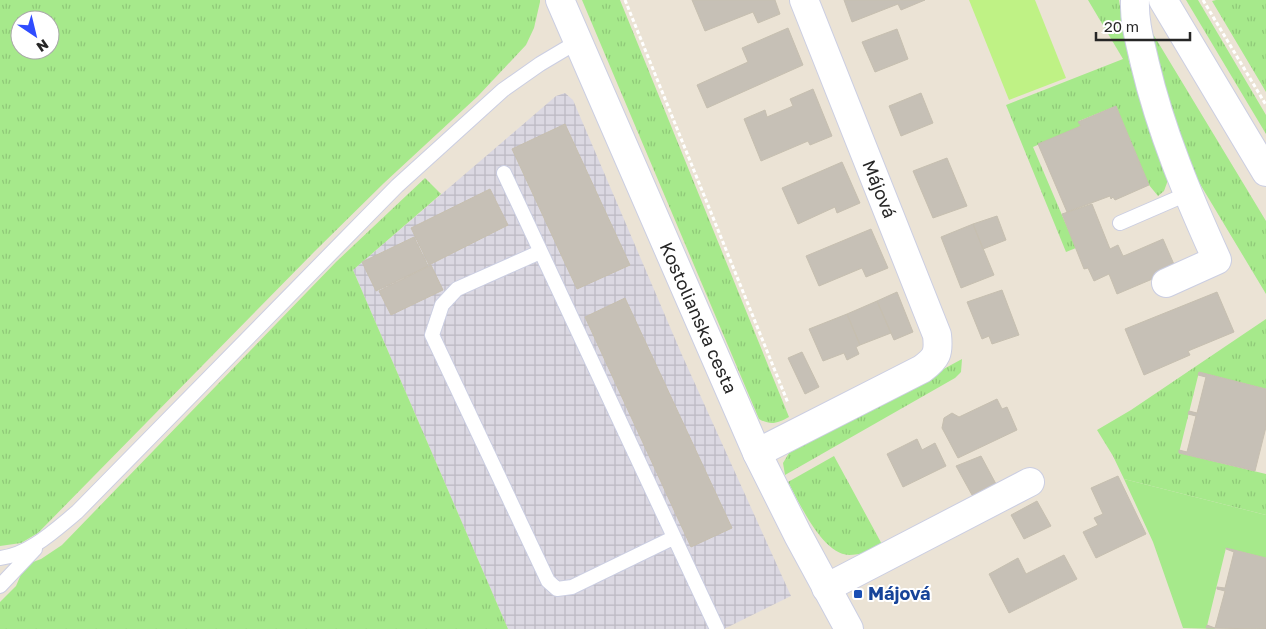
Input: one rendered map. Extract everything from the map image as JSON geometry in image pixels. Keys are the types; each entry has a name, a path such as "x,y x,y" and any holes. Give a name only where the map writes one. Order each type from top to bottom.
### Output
{"street":[{"name":"Kostolianska cesta","path":"560,0 757,453 826,588 842,627"},
{"name":"Májová","path":"757,453 922,369 934,360 938,348 938,335 804,0"},
{"path":"1136,0 1135,14 1138,31 1154,99 1188,194 1217,260 1166,282"},
{"path":"1163,0 1266,172"},
{"path":"826,588 1030,482"}],"lane":[{"path":"0,586 44,539 77,512 115,475 308,275 397,186 503,90 540,64 577,42"},
{"path":"504,173 716,629"},
{"path":"1120,223 1188,194"},
{"path":"540,252 457,289 442,305 432,335 548,580 557,588 572,587 673,538"},
{"path":"0,558 10,557 44,539"}],"path":[{"path":"625,0 799,432"},
{"path":"1204,0 1266,105"}],"shaded area":[{"path":"565,93 573,100 682,355 791,596 724,629 508,629 353,270 556,96"}],"green space":[{"path":"0,0 540,0 534,28 526,45 478,96 384,183 315,251 38,533 21,543 0,546"},
{"path":"582,0 620,0 789,417 785,419 771,423 759,419"},
{"path":"969,0 1035,0 1066,78 1009,100"},
{"path":"1088,0 1119,0 1129,61 1168,180 1164,191 1158,196 1149,185 1116,106 1079,121 1081,126 1033,147 1076,248 1066,252 1006,105 1123,59"},
{"path":"1186,0 1198,0 1266,115 1266,134"},
{"path":"1266,0 1266,92 1212,1"},
{"path":"1145,28 1150,29 1266,221 1266,294 1194,174 1181,142"},
{"path":"425,178 441,194 353,270 508,629 0,629 0,602 16,586 25,565 41,559 62,545 336,262"},
{"path":"1266,319 1266,389 1199,372 1179,453 1266,474 1266,515 1124,479 1097,430 1131,410"},
{"path":"962,359 961,372 955,378 785,475 783,463 789,453"},
{"path":"834,456 884,548 853,555 839,552 821,537 798,502 788,482"},
{"path":"1124,479 1266,515 1266,558 1226,548 1207,626 1216,629 1183,628 1153,542"}],"building":[{"path":"692,0 775,0 780,14 758,23 753,12 705,31"},
{"path":"844,0 925,0 901,10 898,4 852,22"},
{"path":"788,28 803,65 707,108 697,85 748,62 742,48"},
{"path":"897,29 908,59 875,72 862,42"},
{"path":"813,89 832,136 810,145 808,141 761,161 744,119 765,110 767,117 793,106 790,99"},
{"path":"921,93 933,123 901,136 889,106"},
{"path":"1116,106 1149,185 1115,200 1113,197 1111,199 1110,196 1067,212 1038,144 1081,126 1078,122"},
{"path":"565,124 630,265 577,289 512,149"},
{"path":"947,158 967,206 933,218 913,171"},
{"path":"842,162 860,203 837,213 835,207 798,224 782,188"},
{"path":"490,189 508,225 429,265 411,228"},
{"path":"1092,204 1110,249 1118,245 1123,256 1163,239 1176,269 1117,294 1109,274 1094,281 1088,268 1084,269 1062,214"},
{"path":"997,216 1006,240 983,249 973,224"},
{"path":"973,224 994,275 961,288 941,237"},
{"path":"871,229 888,268 866,277 862,268 819,286 806,256"},
{"path":"414,237 428,266 376,291 362,262"},
{"path":"431,265 443,290 391,315 379,291"},
{"path":"1002,290 1019,335 992,344 989,336 982,339 967,302"},
{"path":"897,292 913,332 894,340 877,301"},
{"path":"1217,292 1234,332 1188,351 1190,355 1144,375 1125,329"},
{"path":"625,298 732,528 691,547 585,317"},
{"path":"877,301 891,333 860,345 847,314"},
{"path":"847,314 860,345 856,347 859,354 847,360 844,353 823,361 809,329"},
{"path":"802,352 819,387 805,394 788,358"},
{"path":"1199,372 1266,389 1266,427 1255,471 1179,453 1179,450 1187,452 1196,416 1188,414 1189,411 1197,413 1206,377 1198,375"},
{"path":"997,399 1002,409 1007,407 1017,430 958,458 942,428 944,418 952,413 959,417"},
{"path":"917,439 922,450 935,443 946,466 903,487 887,454"},
{"path":"981,456 996,484 972,495 956,466"},
{"path":"1118,476 1146,534 1096,558 1083,532 1098,525 1094,518 1103,514 1091,488"},
{"path":"1037,501 1051,526 1024,539 1011,515"},
{"path":"1226,548 1266,558 1266,629 1206,628 1207,625 1215,628 1225,591 1217,589 1217,587 1225,588 1234,552"},
{"path":"1064,555 1077,579 1009,613 989,574 1018,558 1026,574"}],"place":[{"name":"Májová","path":"858,594"}]}
